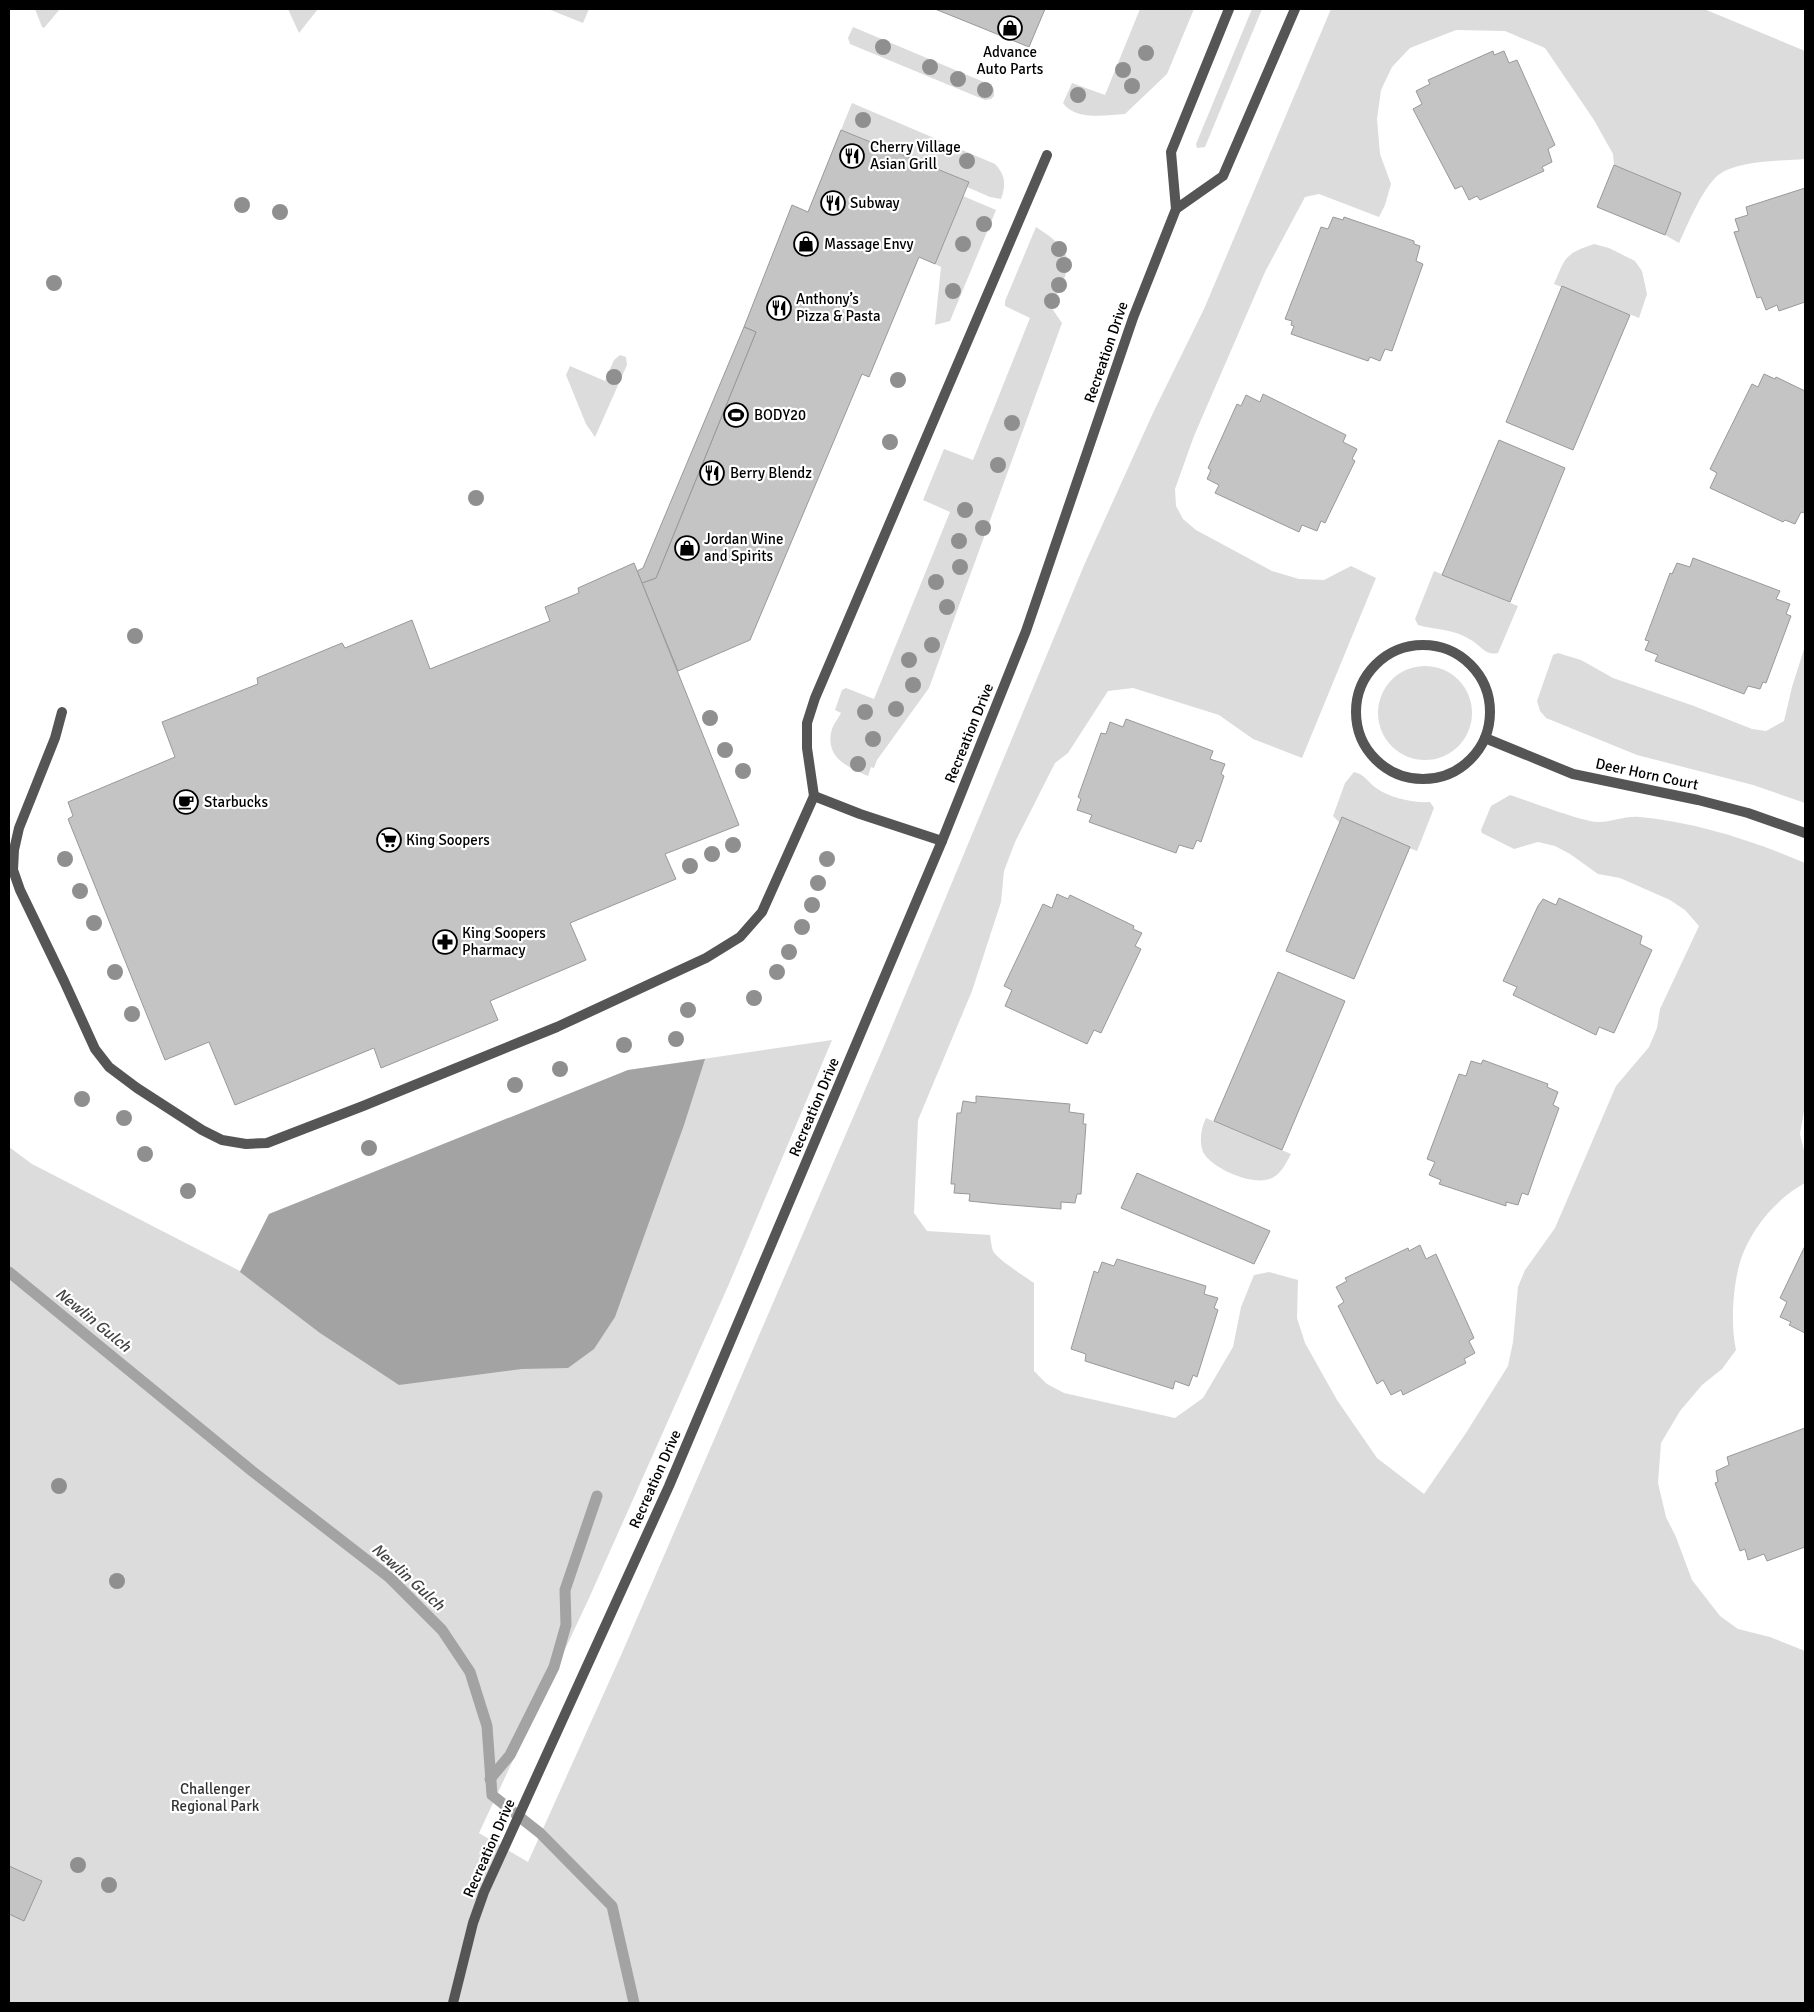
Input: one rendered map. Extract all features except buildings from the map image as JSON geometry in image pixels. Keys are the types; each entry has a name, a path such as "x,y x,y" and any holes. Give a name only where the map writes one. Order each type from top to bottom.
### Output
{"street":[{"name":"Recreation Drive","path":"453,2003 473,1923 488,1884 670,1486 942,841 1026,631 1133,318 1176,210 1171,152 1228,9"},
{"path":"1176,210 1223,176 1295,9"},
{"path":"62,712 55,738 17,835 13,870 20,890 95,1049 109,1066 137,1088 202,1130 222,1140 246,1144 267,1143 364,1106 557,1026 706,958 740,937 762,912 814,796 807,748 807,723 815,698 1047,155"},
{"path":"1429,644 1450,649 1468,661 1481,677 1489,697 1490,718 1485,738 1474,756 1457,770 1438,778 1417,779 1396,774 1378,763 1365,746 1357,727 1356,706 1361,685 1372,667 1388,654 1408,646 1429,644"},
{"name":"Deer Horn Court","path":"1485,738 1573,774 1698,800 1748,813 1805,833"},
{"path":"814,796 860,814 942,841"}],"green space":[{"path":"35,9 60,9 44,28"},
{"path":"288,9 318,9 299,33"},
{"path":"548,9 589,9 583,23"},
{"path":"1140,9 1194,9 1167,74 1125,114 1092,116 1083,115 1068,109 1063,103 1072,83 1105,95"},
{"path":"1252,9 1262,9 1205,147 1197,148 1196,144"},
{"name":"Challenger Regional Park","path":"1331,9 1704,9 1805,51 1805,159 1757,162 1723,172 1715,178 1704,192 1679,243 1665,235 1681,193 1614,165 1613,154 1594,120 1545,48 1505,31 1456,30 1410,48 1392,67 1381,90 1377,119 1380,154 1391,184 1385,205 1379,217 1319,194 1305,197 1265,272 1194,436 1175,489 1176,506 1183,519 1196,530 1272,571 1299,579 1324,580 1351,566 1376,578 1302,758 1253,739 1219,715 1133,688 1108,691 1068,753 1055,763 1015,842 1004,871 1001,902 972,991 918,1120 914,1213 927,1231 990,1235 992,1249 995,1254 1034,1283 1034,1371 1047,1384 1064,1393 1175,1418 1203,1398 1233,1347 1241,1307 1254,1275 1269,1272 1298,1280 1297,1318 1305,1343 1337,1400 1377,1458 1424,1494 1466,1433 1508,1366 1513,1342 1518,1287 1525,1270 1555,1228 1616,1086 1649,1047 1657,1028 1660,1009 1699,926 1685,910 1670,900 1620,878 1598,874 1555,846 1538,842 1514,849 1482,833 1481,830 1491,806 1510,795 1560,813 1596,822 1640,817 1682,823 1745,840 1805,863 1805,1105 1800,1134 1805,1155 1805,1183 1777,1203 1755,1231 1744,1251 1735,1286 1733,1327 1736,1350 1722,1369 1702,1385 1680,1411 1661,1443 1658,1483 1666,1517 1676,1537 1692,1580 1720,1616 1738,1629 1770,1637 1805,1651 1805,2003 9,2003 9,1147 32,1164 240,1271 269,1214 628,1070 832,1040 729,1284 590,1596 479,1833 528,1862 622,1653 886,1041 1085,563 1153,413 1204,309"},
{"path":"853,27 991,85 994,89 994,96 991,99 985,100 850,44 848,38"},
{"path":"852,103 995,164 999,168 1004,181 1001,199 990,197 967,187 969,182 841,130"},
{"path":"963,196 996,210 950,321 935,325 941,267 935,264"},
{"path":"1036,227 1060,246 1068,262 1067,271 1051,307 1062,323 929,688 877,760 874,768 871,767 868,776 845,765 834,754 830,739 832,729 841,713 835,710 842,690 846,688 874,699 950,512 923,500 944,449 973,460 1030,318 1005,306 1005,301"},
{"path":"1594,244 1609,248 1635,261 1642,271 1647,294 1639,318 1554,284 1561,267 1568,257"},
{"path":"620,355 626,357 627,365 595,437 586,424 566,375 570,366 605,381 614,360"},
{"path":"1434,571 1518,606 1498,653 1487,652 1465,636 1418,625 1415,619"},
{"path":"1805,646 1805,803 1753,785 1637,755 1546,718 1540,711 1537,701 1553,655 1558,653 1581,660 1613,678 1694,706 1752,729 1766,731 1784,721"},
{"path":"1425,666 1443,670 1458,680 1468,695 1472,713 1468,731 1458,746 1443,756 1425,760 1407,756 1392,746 1382,731 1378,713 1382,695 1392,680 1407,670"},
{"path":"1354,772 1366,778 1376,788 1388,795 1409,801 1430,802 1434,808 1417,851 1340,823 1333,816 1345,783"},
{"path":"1206,1118 1291,1154 1281,1171 1272,1178 1255,1180 1234,1175 1215,1164 1203,1152 1201,1135"}],"shaded area":[{"path":"705,1059 684,1125 615,1317 594,1349 568,1368 522,1369 399,1385 320,1333 240,1272 269,1214 628,1070"}],"waterway":[{"name":"Newlin Gulch","path":"9,1272 252,1471 390,1578 442,1630 470,1672 487,1726 492,1795 540,1833 612,1906 634,2003"},
{"path":"490,1779 510,1755 554,1667 566,1625 565,1590 597,1496"}],"place":[{"name":"Advance Auto Parts","path":"1010,28"},
{"name":"Cherry Village Asian Grill","path":"852,156"},
{"name":"Subway","path":"833,203"},
{"name":"Massage Envy","path":"806,244"},
{"name":"Anthony’s Pizza & Pasta","path":"779,308"},
{"name":"BODY20","path":"736,415"},
{"name":"Berry Blendz","path":"712,473"},
{"name":"Jordan Wine and Spirits","path":"687,548"},
{"name":"Starbucks","path":"186,802"},
{"name":"King Soopers","path":"389,840"},
{"name":"King Soopers Pharmacy","path":"445,942"}]}
